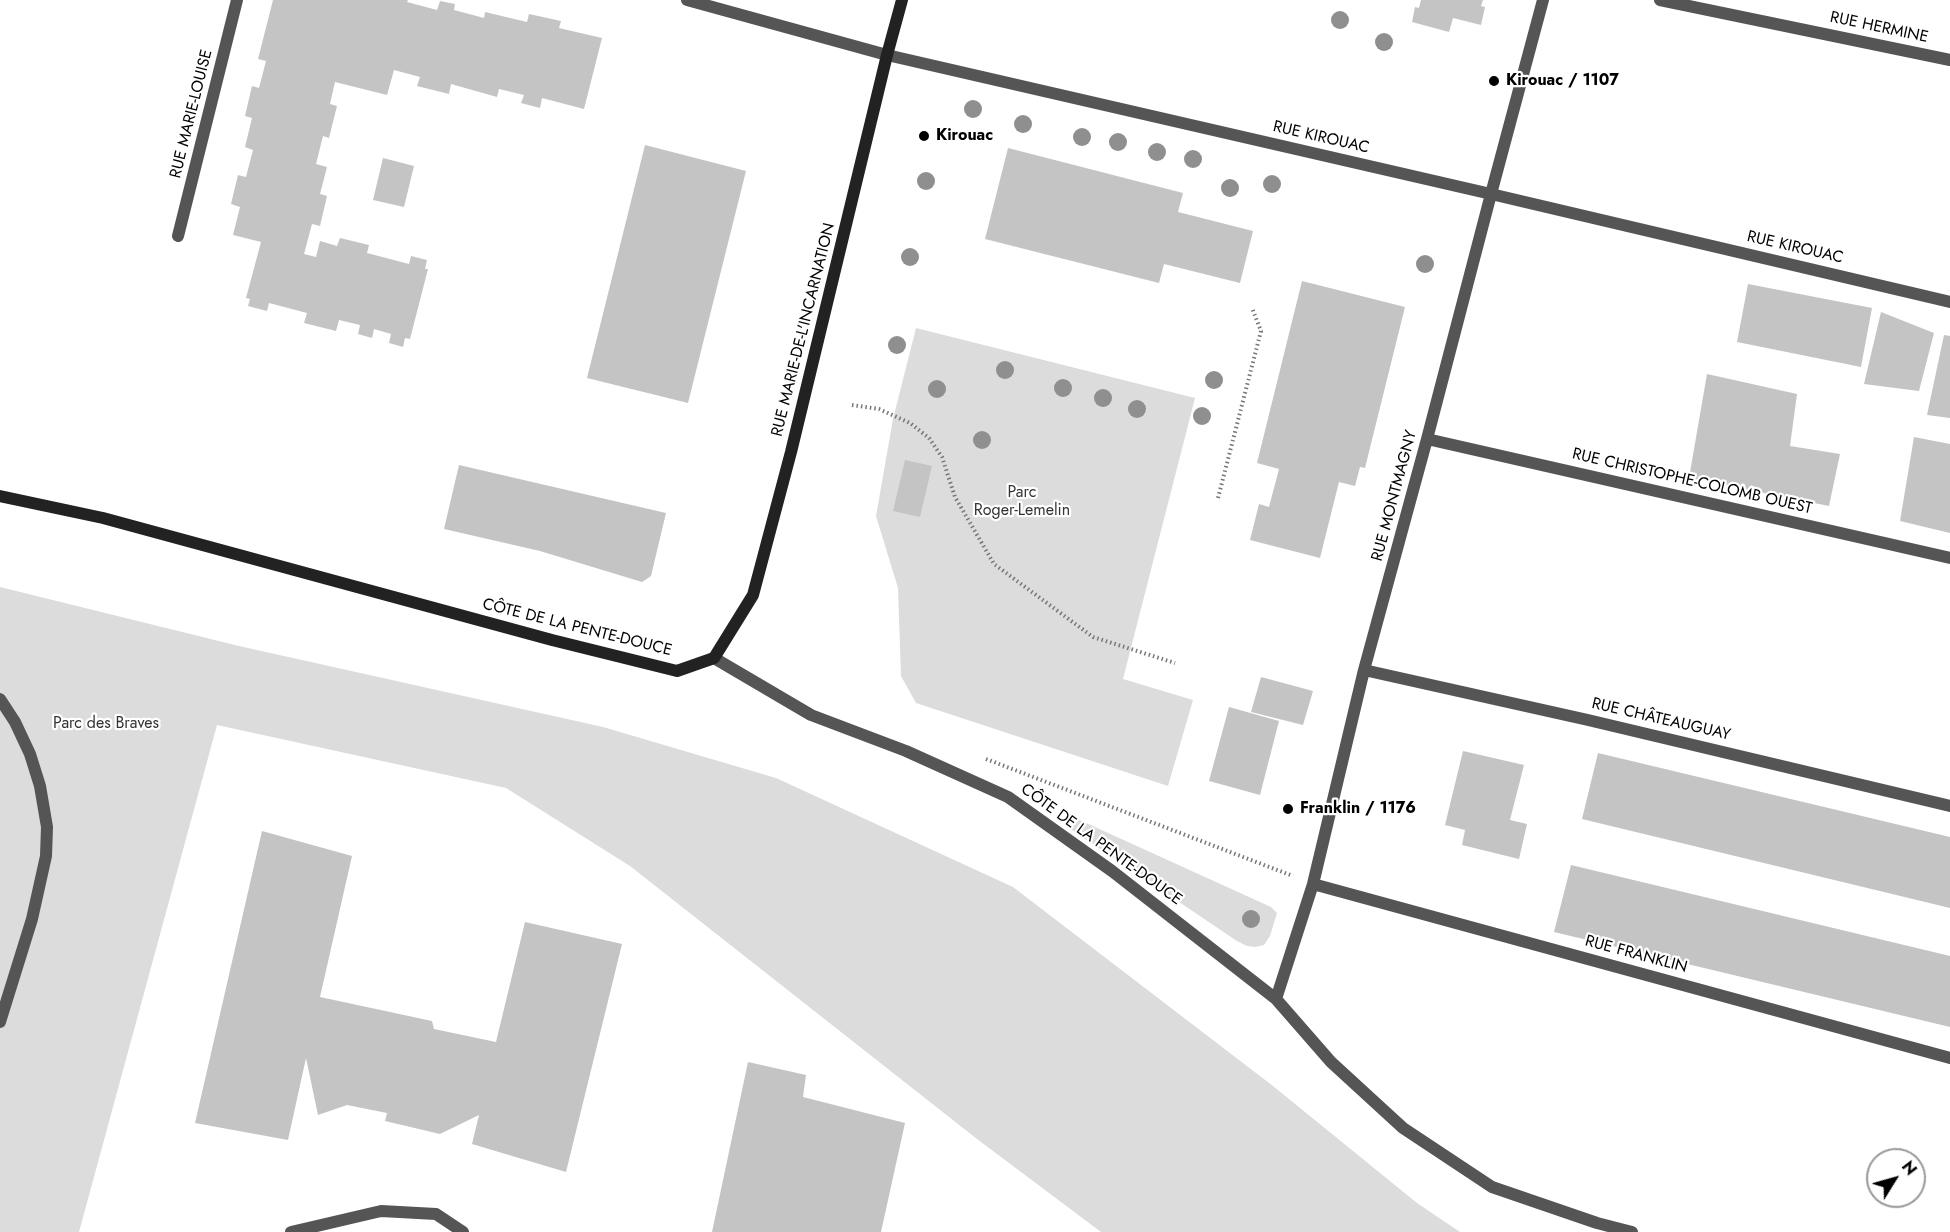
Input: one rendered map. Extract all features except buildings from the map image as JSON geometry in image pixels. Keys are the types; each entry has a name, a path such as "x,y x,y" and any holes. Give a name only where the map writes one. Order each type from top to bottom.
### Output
{"main road":[{"name":"RUE MARIE-DE-L'INCARNATION","path":"714,658 753,595 791,452 902,0"},
{"name":"CÔTE DE LA PENTE-DOUCE","path":"0,496 103,518 552,640 677,671 714,658"}],"street":[{"name":"RUE MARIE-LOUISE","path":"178,236 237,0"},
{"name":"RUE KIROUAC","path":"687,0 887,55 1950,302"},
{"name":"RUE MONTMAGNY","path":"1276,999 1313,884 1364,670 1543,0"},
{"name":"RUE HERMINE","path":"1660,0 1950,60"},
{"name":"RUE CHRISTOPHE-COLOMB OUEST","path":"1427,439 1950,558"},
{"name":"CÔTE DE LA PENTE-DOUCE","path":"714,658 811,715 906,752 1008,797 1112,871 1276,999 1330,1062 1403,1128 1492,1187 1597,1223 1632,1232"},
{"name":"RUE CHÂTEAUGUAY","path":"1364,670 1588,720 1950,806"},
{"path":"0,699 15,722 30,754 40,786 47,827 46,856 32,919 0,1022"},
{"name":"RUE FRANKLIN","path":"1313,884 1950,1058"},
{"path":"291,1232 381,1210 436,1214 463,1232"}],"path":[{"path":"1218,498 1261,331 1252,308"},
{"path":"852,405 879,409 910,423 929,438 942,457 955,497 994,564 1093,637 1175,663"},
{"path":"979,756 1313,884"}],"green space":[{"name":"Parc Roger-Lemelin","path":"916,328 1195,398 1123,679 1193,700 1168,786 916,703 901,676 898,588 876,516 893,419"},
{"name":"Parc des Braves","path":"0,587 239,646 603,727 776,778 1013,887 1273,1086 1417,1203 1460,1232 1101,1232 977,1139 630,866 506,788 217,725 79,1232 0,1232"},
{"path":"1073,817 1271,907 1277,913 1270,936 1264,945 1255,947 1237,941 1066,826 1065,820"}],"place":[{"name":"Kirouac / 1107","path":"1494,81"},
{"name":"Kirouac","path":"924,136"},
{"name":"Franklin / 1176","path":"1288,809"}]}
